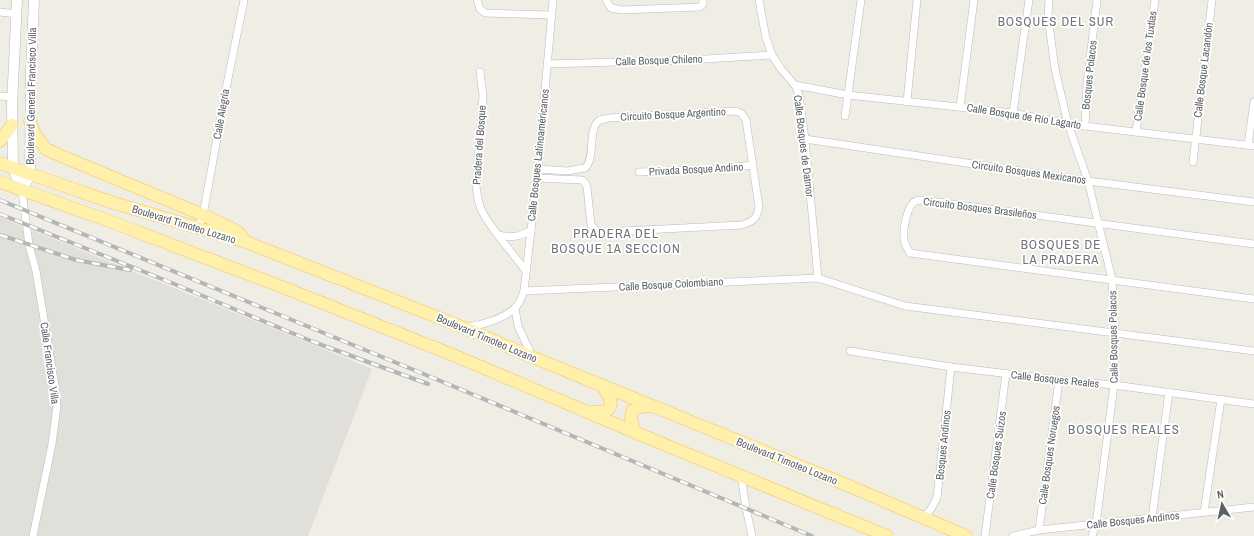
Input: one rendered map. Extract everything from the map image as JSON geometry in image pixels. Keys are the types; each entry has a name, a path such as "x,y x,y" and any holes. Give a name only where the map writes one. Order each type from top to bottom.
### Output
{"main road":[{"name":"Boulevard General Francisco Villa","path":"17,0 12,97 13,168 22,191"},
{"name":"Boulevard General Francisco Villa","path":"22,191 30,174 30,121 34,0"},
{"path":"30,121 35,135 46,149 203,214 232,228 240,234 246,242"},
{"path":"0,141 12,125"},
{"name":"Boulevard Timoteo Lozano","path":"0,163 111,202 246,242 465,328 650,406 847,485 966,536"},
{"name":"Boulevard Timoteo Lozano","path":"0,182 220,262 458,357 634,432 887,536"},
{"path":"588,412 605,411 611,406 612,402 602,385"},
{"path":"634,432 631,418 632,411 640,407 650,406"}],"street":[{"name":"Calle Alegría","path":"198,228 203,214 226,84 244,0"},
{"path":"477,0 480,9 485,13 551,15"},
{"name":"Calle Bosques Latinoaméricanos","path":"515,308 524,291 538,169 553,0"},
{"path":"606,0 611,8 622,10 700,6 703,4 703,0"},
{"name":"Calle Bosques de Datmor","path":"758,0 766,38 772,55 781,69 795,85 799,95 805,139 818,278"},
{"path":"845,116 861,0"},
{"path":"907,102 917,0"},
{"path":"960,107 974,0"},
{"path":"1013,113 1029,0"},
{"name":"Calle Bosques Polacos","path":"1048,0 1048,17 1055,69 1068,124 1088,181 1112,279 1115,333 1114,385 1096,524 1092,536"},
{"name":"Bosques Polacos","path":"1085,126 1086,83 1097,0"},
{"name":"Calle Bosque de los Tuxtlas","path":"1136,132 1155,0"},
{"name":"Calle Bosque Lacandón","path":"1193,162 1212,0"},
{"path":"0,12 16,14"},
{"name":"Calle Bosque Chileno","path":"547,64 688,60 772,55"},
{"name":"Pradera del Bosque","path":"480,72 483,96 476,186 478,199 482,212 526,270"},
{"name":"Calle Bosque de Río Lagarto","path":"795,85 848,95 1013,113 1068,124 1251,145"},
{"path":"0,96 12,97"},
{"path":"1251,145 1254,102"},
{"name":"Circuito Bosque Argentino","path":"537,178 584,181 587,187 590,222 593,228 596,230 611,232 742,225 755,218 759,207 746,120 744,116 735,111 603,119 594,127 590,162 585,168 582,170 538,169"},
{"name":"Circuito Bosques Mexicanos","path":"805,139 1088,181 1254,202"},
{"name":"Privada Bosque Andino","path":"639,172 719,169 752,165"},
{"name":"Calle Francisco Villa","path":"22,191 29,245 36,271 57,406 52,444 33,536"},
{"name":"Circuito Bosques Brasileños","path":"1254,244 922,200 911,204 904,229 904,239 910,253 1254,299"},
{"path":"498,235 515,237 523,235 531,230"},
{"path":"818,278 905,306 1254,351"},
{"name":"Calle Bosque Colombiano","path":"524,291 818,278"},
{"path":"465,328 491,321 515,308 518,326 532,357"},
{"name":"Calle Bosques Reales","path":"850,351 951,367 1114,385 1254,404"},
{"name":"Bosques Andinos","path":"923,518 931,509 937,498 951,367"},
{"name":"Calle Bosques Suizos","path":"985,536 1006,374"},
{"name":"Calle Bosques Noruegos","path":"1040,530 1059,380"},
{"path":"1152,518 1169,392"},
{"path":"1204,512 1221,399"},
{"path":"741,476 752,536"},
{"name":"Calle Bosques Andinos","path":"1013,536 1040,530 1254,507"}],"shaded area":[{"path":"0,217 372,369 308,536 0,536"}],"railway":[{"path":"0,200 431,377 812,536"},
{"path":"0,214 311,341 428,384"},
{"path":"0,235 76,260 130,270"}],"district":[{"name":"BOSQUES DEL SUR","path":"1056,21"},
{"name":"PRADERA DEL BOSQUE 1A SECCION","path":"616,240"},
{"name":"BOSQUES DE LA PRADERA","path":"1061,252"},
{"name":"BOSQUES REALES","path":"1124,429"}]}
